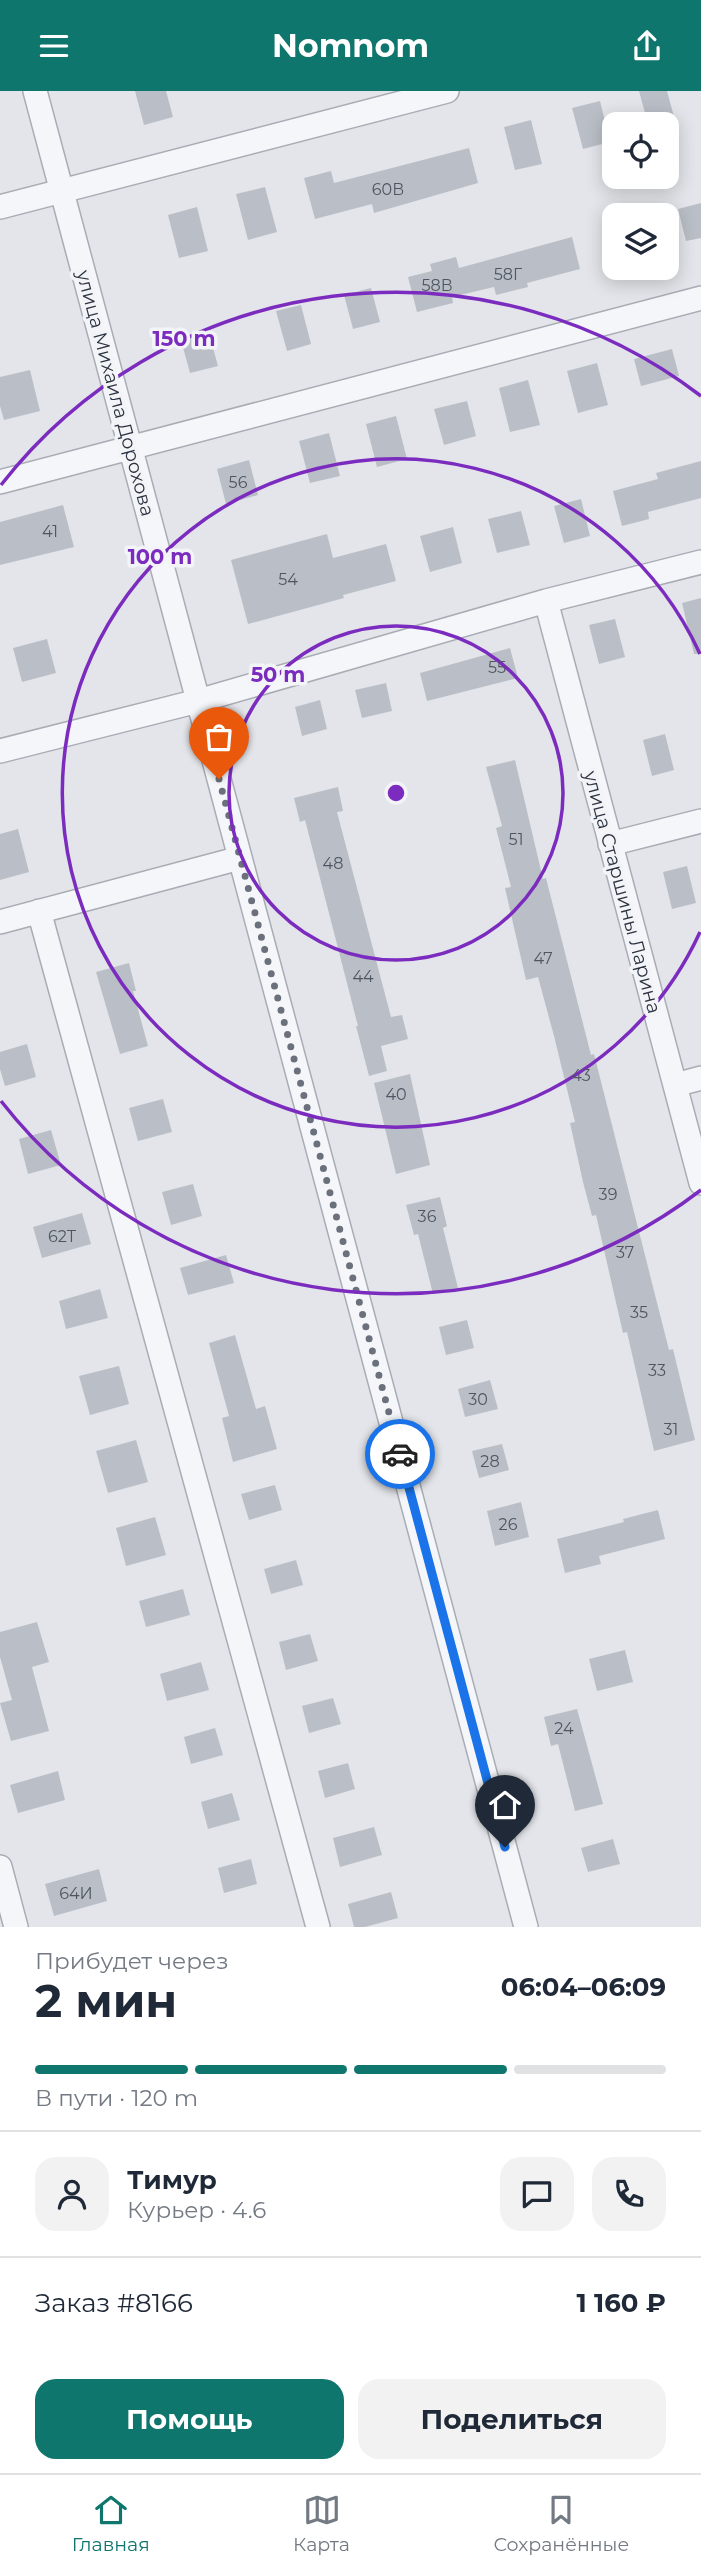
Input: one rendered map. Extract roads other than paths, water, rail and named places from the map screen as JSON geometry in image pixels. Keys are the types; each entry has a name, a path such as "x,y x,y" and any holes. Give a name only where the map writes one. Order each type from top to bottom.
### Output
{"street":[{"name":"улица Михаила Дорохова","path":"35,91 526,1927"},
{"path":"0,207 447,91"},
{"path":"0,482 701,298"},
{"path":"0,751 198,701 546,601 701,562"},
{"name":"улица Старшины Ларина","path":"546,601 701,1183"},
{"path":"610,844 701,821"},
{"path":"0,922 240,858"},
{"path":"38,911 318,1927"},
{"path":"675,1085 701,1079"},
{"path":"0,1867 16,1927"}]}
